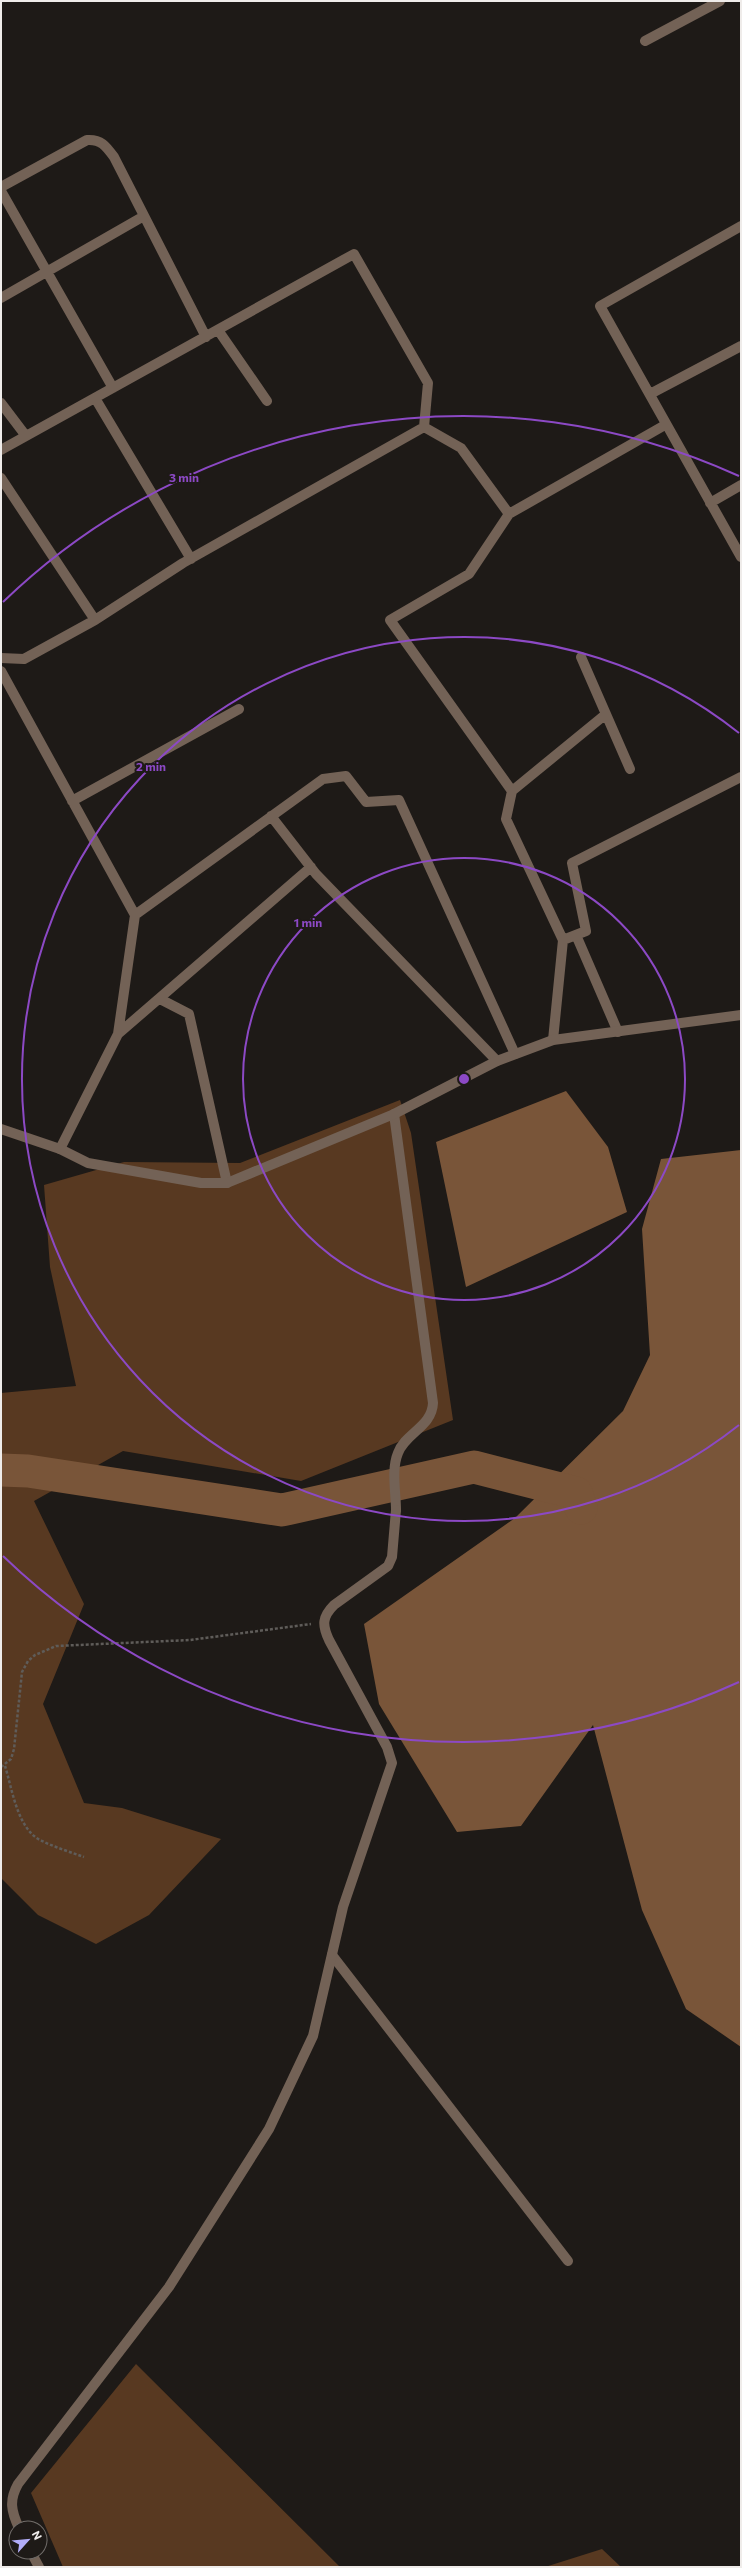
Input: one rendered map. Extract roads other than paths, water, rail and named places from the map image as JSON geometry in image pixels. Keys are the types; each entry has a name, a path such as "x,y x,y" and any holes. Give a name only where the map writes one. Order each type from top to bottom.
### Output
{"street":[{"path":"645,42 720,1"},
{"path":"1,187 87,140 97,139 106,146 114,157 206,337"},
{"path":"1,191 113,388"},
{"path":"1,298 144,216"},
{"path":"741,226 600,306 650,394 665,425 741,557"},
{"path":"1,450 354,254 428,383 424,427"},
{"path":"218,330 267,401"},
{"path":"650,394 741,346"},
{"path":"95,398 191,559"},
{"path":"1,404 26,436"},
{"path":"512,791 390,620 469,574 509,514 665,425"},
{"path":"424,427 460,448 509,514"},
{"path":"1,658 24,659 95,620 191,559 424,427"},
{"path":"1,478 95,620"},
{"path":"710,503 741,485"},
{"path":"581,657 630,770"},
{"path":"1,671 135,915 118,1034 60,1149"},
{"path":"72,801 239,708"},
{"path":"553,1040 563,940 506,820 512,791 606,714"},
{"path":"135,915 323,779 346,776 366,802 399,800 516,1054"},
{"path":"563,940 586,931 572,863 741,777"},
{"path":"271,816 311,867 497,1061"},
{"path":"118,1034 311,867"},
{"path":"576,935 618,1032"},
{"path":"160,999 189,1014 227,1183"},
{"path":"1,1129 60,1149 88,1163 201,1183 227,1183 394,1114 497,1061 553,1040 741,1015"},
{"path":"16,2520 12,2512 11,2503 18,2484 169,2287 269,2129 313,2036 343,1907 392,1763 387,1747 329,1640 323,1622 326,1613 334,1605 388,1566 392,1557 396,1510 395,1468 398,1452 429,1419 433,1411 394,1114"},
{"path":"332,1955 568,2261"}],"waterway":[{"path":"1,1470 28,1471 282,1510 474,1467 576,1493 581,1508"}]}
